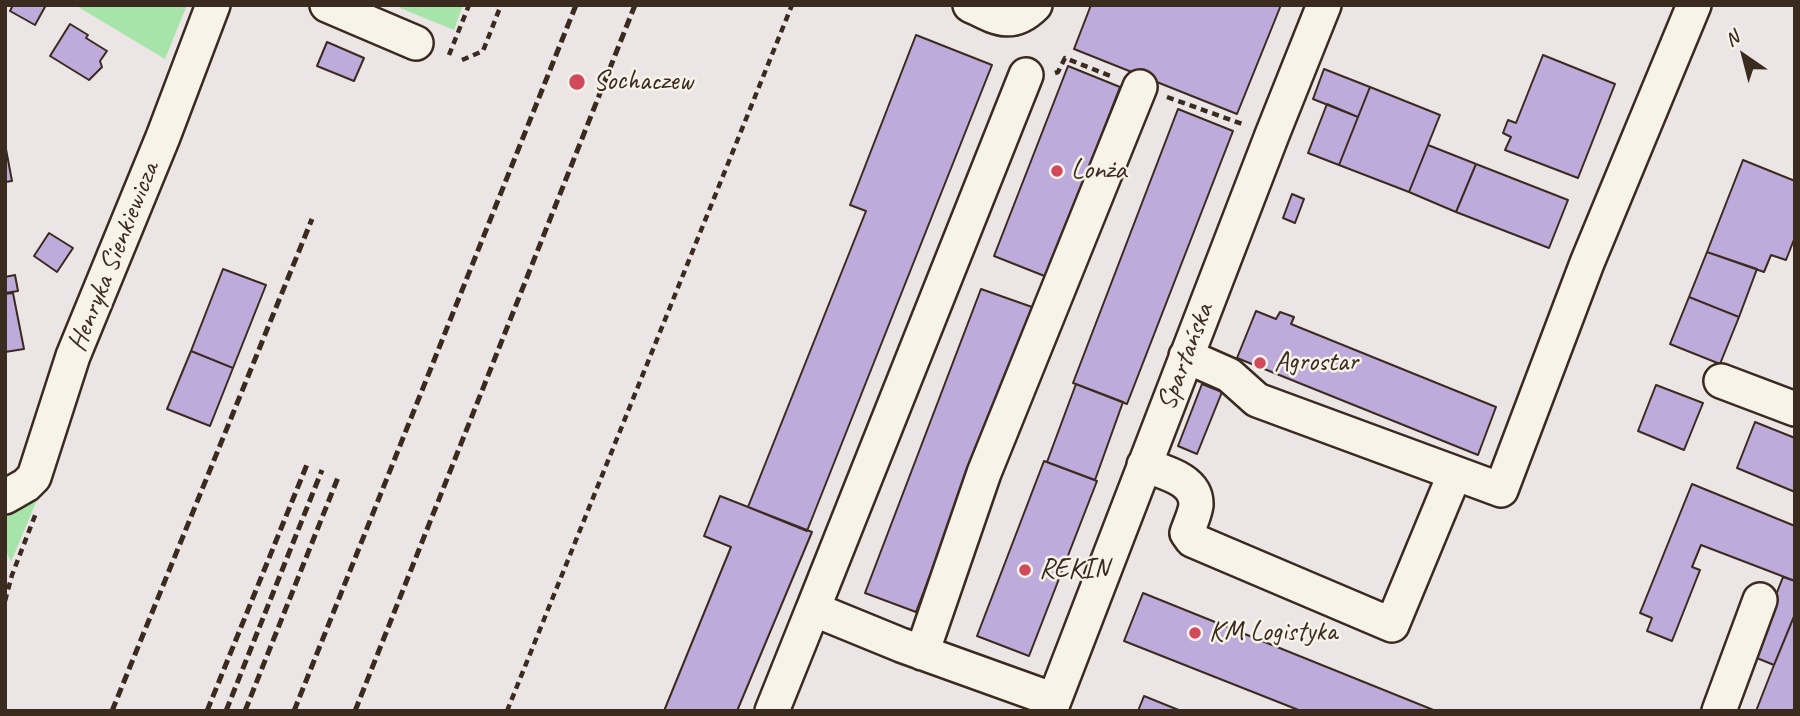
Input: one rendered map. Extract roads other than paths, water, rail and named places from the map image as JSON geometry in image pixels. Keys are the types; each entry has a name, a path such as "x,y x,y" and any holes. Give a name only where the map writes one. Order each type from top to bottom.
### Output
{"street":[{"name":"Henryka Sienkiewicza","path":"5,497 34,477 73,356 213,5"},
{"path":"327,5 416,43"},
{"path":"970,5 997,18 1011,20 1026,15 1034,5"},
{"name":"Spartańska","path":"1052,705 1324,5"},
{"path":"1186,356 1229,375 1257,400 1501,490 1587,263 1693,5"},
{"path":"772,711 1026,75"},
{"path":"922,653 984,473 1140,87"},
{"path":"1721,381 1795,409"},
{"path":"1144,465 1188,484 1194,493 1196,506 1187,533 1192,540 1392,625 1455,473"},
{"path":"1719,711 1760,600"},
{"path":"813,609 1052,705"}],"railway":[{"path":"294,711 576,5"},
{"path":"355,711 635,5"},
{"path":"112,711 312,219"},
{"path":"207,711 308,462"},
{"path":"226,711 322,470"},
{"path":"245,711 339,475"}],"place":[{"name":"Sochaczew","path":"577,82"},
{"name":"Lonża","path":"1057,171"},
{"name":"Agrostar","path":"1260,363"},
{"name":"REKIN","path":"1025,570"},
{"name":"KM Logistyka","path":"1195,633"}]}
